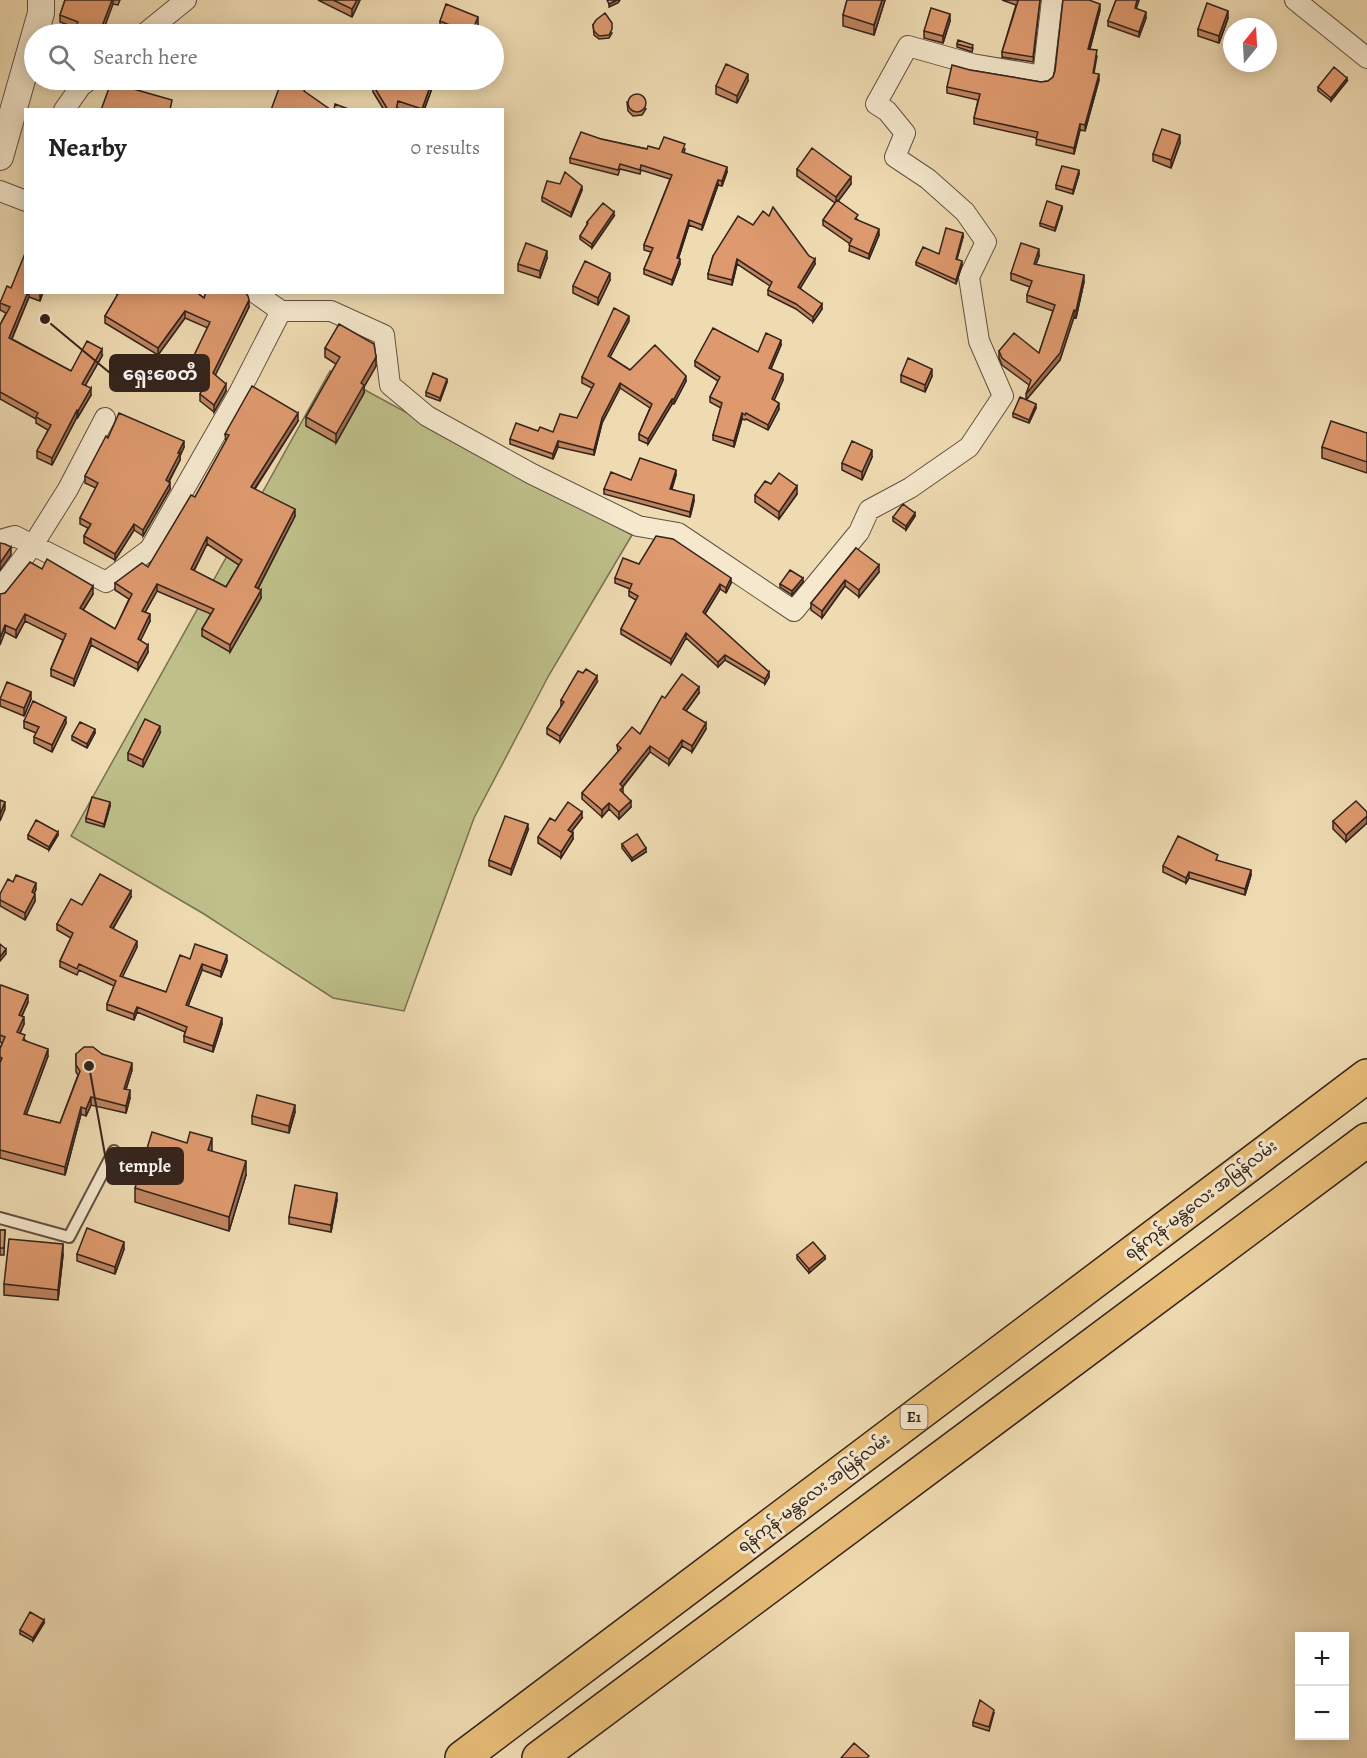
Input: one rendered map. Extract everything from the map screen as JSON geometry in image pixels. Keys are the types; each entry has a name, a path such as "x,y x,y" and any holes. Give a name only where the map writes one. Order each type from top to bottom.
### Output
{"highway":[{"name":"ရန်ကုန်-မန္တလေး အမြန်လမ်း","path":"462,1758 1367,1076"},
{"path":"539,1758 1367,1140"}],"street":[{"path":"39,24 41,0"},
{"path":"156,24 186,0"},
{"path":"257,294 281,311 331,311 384,335 390,385 427,416 532,474 638,526 678,533 794,611 859,532 869,510 910,488 969,447 1003,396 979,341 969,277 986,242 965,212 928,179 895,157 905,133 887,111 876,105 908,46 972,63 1043,76 1052,0"},
{"path":"1295,0 1367,58"},
{"path":"0,157 19,117 25,90"},
{"path":"64,108 78,90"},
{"path":"0,191 24,200"},
{"path":"0,540 15,536 106,582 150,549 239,393 281,311"},
{"path":"0,589 33,545 68,489 105,418"}],"lane":[{"path":"0,1218 69,1237 114,1151"}],"green space":[{"path":"330,371 632,535 549,675 474,818 404,1011 333,998 204,914 71,836"}],"building":[{"path":"65,0 112,0 103,24 77,24 78,22 60,15"},
{"path":"333,0 357,0 352,9"},
{"path":"847,0 882,0 874,25 843,15"},
{"path":"1016,0 1040,0 1033,57 1002,52 1018,1"},
{"path":"1063,0 1089,0 1100,4 1088,49 1097,50 1093,73 1099,74 1085,125 1080,124 1074,148 1036,139 1038,132 974,118 980,94 947,87 952,65 1041,82 1048,81 1053,77 1055,71"},
{"path":"1116,0 1137,0 1135,8 1146,12 1139,32 1108,21"},
{"path":"1207,3 1228,11 1225,18 1223,18 1219,36 1198,29"},
{"path":"446,4 478,17 475,24 447,24 440,21"},
{"path":"931,8 950,14 943,36 924,31"},
{"path":"605,13 612,23 612,29 609,35 599,36 594,31 593,25"},
{"path":"958,40 973,45 972,48 957,44"},
{"path":"726,64 748,74 737,96 716,86"},
{"path":"1334,67 1347,78 1331,98 1318,87"},
{"path":"108,90 137,90 172,100 170,108 102,108"},
{"path":"278,90 304,90 328,108 272,108"},
{"path":"376,90 429,90 422,108 398,101 396,108 387,108"},
{"path":"637,94 643,97 646,103 643,109 637,112 631,109 628,103 631,97"},
{"path":"335,104 346,108 334,108"},
{"path":"1162,129 1180,135 1171,160 1153,154"},
{"path":"581,132 647,149 648,146 659,149 664,137 685,144 682,152 727,167 722,181 718,180 702,225 689,220 677,258 680,259 672,280 644,269 653,248 644,245 672,175 641,165 640,170 620,164 618,170 570,158"},
{"path":"812,148 851,177 836,197 797,169"},
{"path":"1062,166 1079,170 1073,190 1056,185"},
{"path":"565,172 582,186 571,213 542,197 547,181 560,184"},
{"path":"837,200 858,215 855,219 879,229 869,254 849,245 852,239 823,220"},
{"path":"1047,201 1062,206 1055,228 1040,223"},
{"path":"603,203 614,212 592,244 580,236 587,222"},
{"path":"773,207 809,256 815,259 798,287 822,304 813,317 796,304 768,290 772,282 737,259 732,280 708,274 713,256 738,216 753,225 763,211 769,216"},
{"path":"946,228 963,233 956,259 962,261 956,280 916,262 923,247 939,254"},
{"path":"526,243 547,251 540,271 518,264"},
{"path":"1021,243 1039,249 1034,264 1084,275 1076,311 1074,310 1060,353 1026,394 1031,380 1002,358 999,351 1014,333 1039,353 1055,305 1027,295 1032,281 1011,273"},
{"path":"24,256 24,294 27,294 9,338 71,371 87,341 102,349 82,384 91,388 52,458 37,451 51,425 36,417 38,413 0,392 0,325 10,307 0,303 7,286 11,288"},
{"path":"585,261 610,273 598,298 573,286"},
{"path":"118,294 199,294 204,298 205,294 246,294 249,300 213,373 226,384 214,405 200,394 209,378 189,366 210,322 185,311 158,348 105,316"},
{"path":"614,308 629,316 608,356 630,370 655,345 686,376 648,439 639,434 652,404 620,383 602,418 594,450 558,441 553,454 510,439 516,423 538,431 540,427 553,432 560,414 577,418 594,384 582,377"},
{"path":"339,324 374,344 376,357 361,383 364,385 336,434 306,417 340,357 325,348"},
{"path":"713,328 758,352 766,333 781,340 769,368 783,374 772,399 779,403 768,425 742,413 734,441 713,435 722,403 710,397 720,377 695,361"},
{"path":"908,358 932,369 925,385 901,375"},
{"path":"433,373 447,379 440,398 426,392"},
{"path":"252,386 298,413 251,487 295,509 255,587 261,590 230,645 202,629 214,609 157,584 142,611 150,614 138,639 148,645 138,663 91,638 74,679 51,669 66,634 25,614 16,630 5,625 0,638 0,594 5,593 30,562 42,569 47,559 93,586 80,608 115,629 132,594 115,583 142,563 148,567 191,495 195,497 229,435 225,434","holes":["207,537 242,560 226,587 191,569"]},
{"path":"1020,397 1036,404 1029,420 1013,413"},
{"path":"119,413 184,441 166,480 170,483 143,530 134,524 115,554 84,536 91,524 80,518 98,483 85,476 106,436 108,438"},
{"path":"1331,421 1367,433 1367,462 1322,447"},
{"path":"852,441 872,450 862,472 842,463"},
{"path":"640,458 676,470 670,489 694,495 690,512 604,489 611,472 631,480"},
{"path":"779,473 797,486 779,512 755,495 765,481 771,484"},
{"path":"903,504 915,513 906,526 893,517"},
{"path":"656,536 673,539 731,578 726,588 720,584 703,612 769,672 765,679 725,655 718,662 686,633 671,659 621,629 638,596 629,591 632,584 615,578 623,558 639,564"},
{"path":"0,543 11,547 0,563"},
{"path":"856,548 879,565 859,590 845,580 822,611 811,603"},
{"path":"790,570 803,578 792,591 780,584"},
{"path":"586,669 597,676 560,736 547,728 564,702 561,700 578,671 583,673"},
{"path":"682,674 699,687 683,709 706,723 692,746 682,740 669,759 650,746 620,784 623,787 620,790 631,801 619,812 609,803 602,810 582,793 621,748 617,745 632,727 640,734 662,696 665,698"},
{"path":"7,682 31,692 24,708 0,699"},
{"path":"33,701 66,717 52,745 34,737 39,727 24,721"},
{"path":"145,719 160,726 143,760 128,753"},
{"path":"80,722 95,729 87,744 72,736"},
{"path":"92,797 110,802 104,824 86,818"},
{"path":"0,800 5,802 0,814"},
{"path":"1356,801 1367,812 1367,816 1346,835 1333,821"},
{"path":"568,802 582,812 568,830 573,833 561,852 538,837 550,818 555,821"},
{"path":"505,816 528,824 511,869 489,860"},
{"path":"36,820 58,832 49,847 28,835"},
{"path":"637,834 646,848 632,858 622,844"},
{"path":"1178,836 1218,855 1216,860 1251,870 1245,889 1189,872 1186,878 1163,866"},
{"path":"100,874 131,891 110,927 137,941 120,976 166,992 180,955 190,959 195,944 227,955 221,971 202,964 186,1005 222,1018 213,1046 184,1036 187,1027 137,1007 134,1014 107,1004 116,981 79,964 77,969 60,961 73,933 57,924 71,899 82,905"},
{"path":"16,875 36,883 32,892 35,894 25,913 0,900 0,894 8,879 13,882"},
{"path":"0,944 6,949 0,957"},
{"path":"1,985 28,995 19,1015 24,1017 17,1032 25,1035 23,1040 48,1049 24,1114 60,1123 80,1071 76,1065 76,1054 84,1047 93,1047 102,1054 132,1063 124,1089 130,1090 126,1106 91,1097 86,1109 81,1107 65,1167 0,1150 0,1063 2,1058 0,1049 5,1037 0,1035"},
{"path":"257,1095 295,1105 289,1126 252,1116"},
{"path":"152,1132 187,1143 190,1132 212,1138 208,1150 246,1161 229,1217 135,1188"},
{"path":"295,1185 337,1193 331,1225 289,1217"},
{"path":"87,1228 124,1242 115,1267 77,1254"},
{"path":"0,1230 5,1230 4,1248 0,1248"},
{"path":"9,1239 63,1244 58,1290 4,1284"},
{"path":"813,1242 825,1256 809,1269 797,1255"},
{"path":"30,1612 44,1620 33,1638 20,1630"},
{"path":"980,1700 994,1710 989,1727 973,1722"},
{"path":"854,1743 869,1756 867,1758 841,1758"}],"place":[{"name":"ရှေးစေတီ","path":"45,319"},
{"name":"temple","path":"89,1066"}]}
